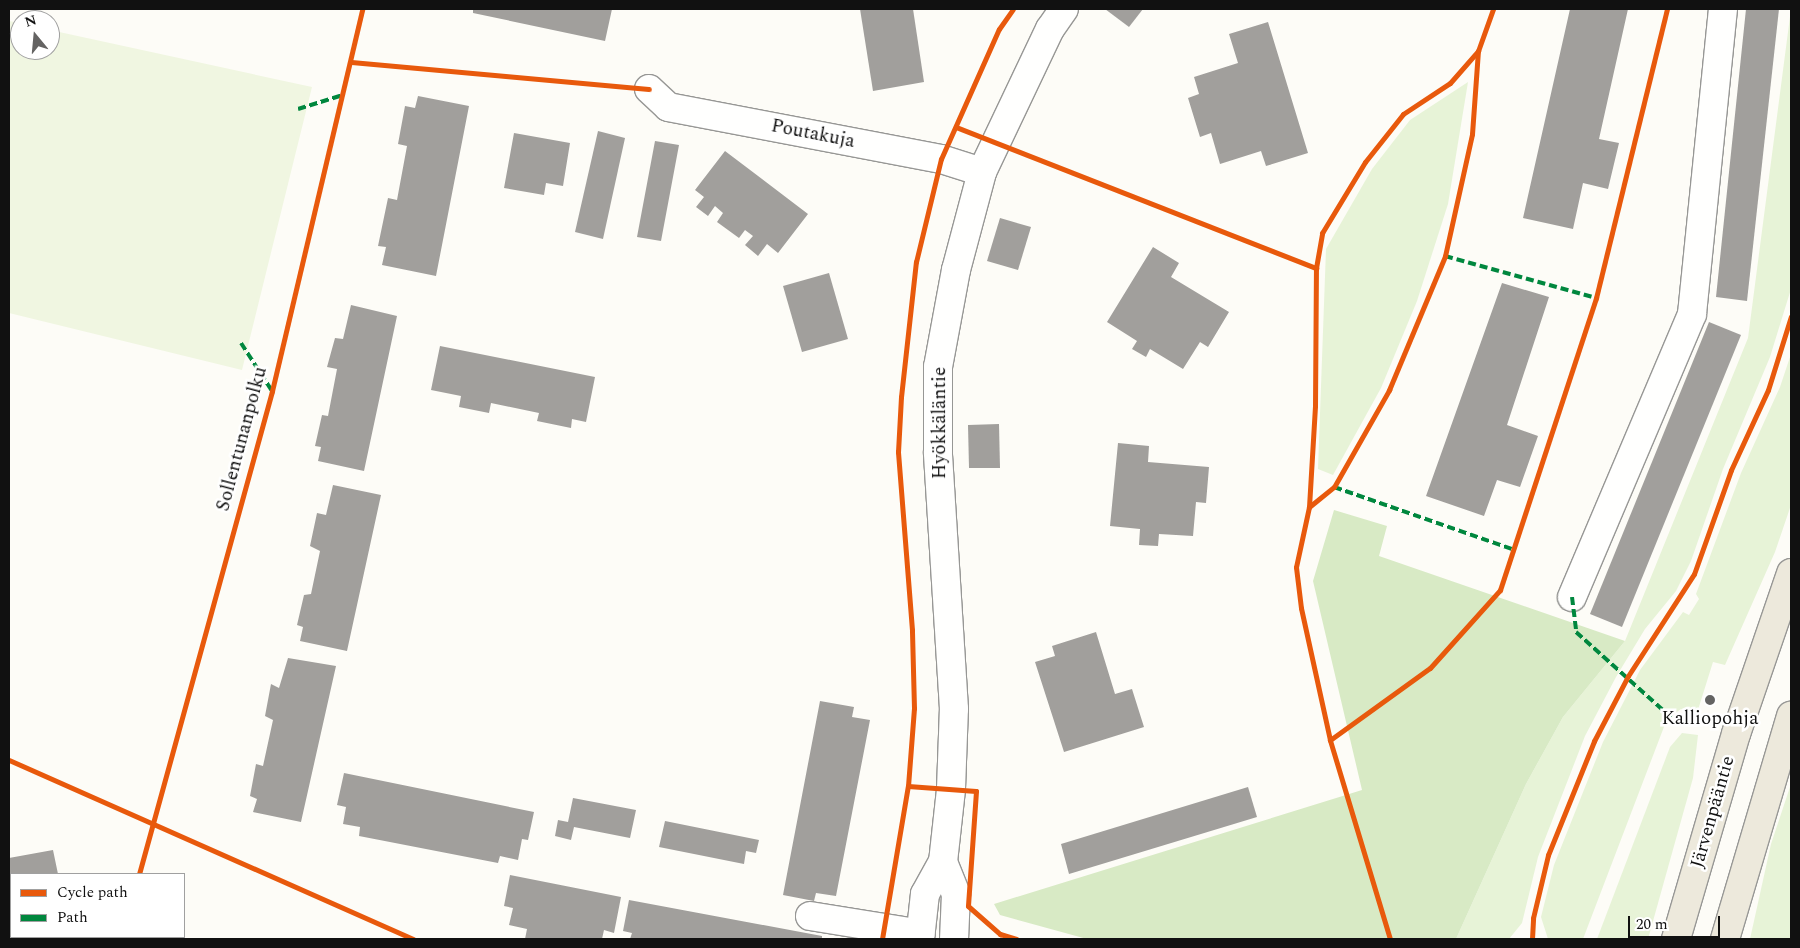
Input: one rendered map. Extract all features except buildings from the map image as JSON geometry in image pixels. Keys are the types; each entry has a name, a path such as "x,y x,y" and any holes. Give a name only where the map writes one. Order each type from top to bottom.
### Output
{"main road":[{"name":"Järvenpääntie","path":"1676,939 1736,734 1791,573"},
{"path":"1725,939 1791,716"}],"street":[{"name":"Hyökkäläntie","path":"920,937 925,894 943,862 951,789 954,708 938,452 938,367 956,270 982,172 1050,29 1064,9"},
{"path":"1572,597 1692,314 1723,9"},
{"name":"Poutakuja","path":"649,89 668,107 942,159 982,172"},
{"name":"Hyökkäläntie","path":"943,862 956,894 954,939"},
{"path":"810,916 920,937"}],"green space":[{"path":"1791,9 1791,289 1770,357 1723,469 1691,561 1676,591 1645,629 1616,677 1585,736 1538,857 1522,923 1509,939 1456,939 1526,784 1563,717 1625,641 1748,338"},
{"path":"9,21 10,60 60,60 60,32 312,87 242,370 9,313"},
{"path":"1468,82 1448,204 1417,301 1381,388 1333,475 1318,469 1326,249 1372,169 1410,120"},
{"path":"1791,354 1791,505 1775,552 1725,665 1713,662 1697,713 1681,709 1667,719 1583,939 1548,939 1541,917 1554,865 1603,742 1640,670 1683,612 1689,615 1699,599 1696,594 1741,473 1780,387"},
{"path":"1334,510 1387,526 1379,556 1625,641 1563,717 1526,784 1456,939 1087,939 1000,915 994,904 1362,790 1313,581"},
{"path":"1682,733 1698,735 1693,778 1648,939 1597,939 1670,747"},
{"path":"1791,784 1791,939 1750,939 1771,844"}],"marked path":[{"path":"298,109 343,95"},
{"path":"1445,256 1596,298"},
{"path":"241,343 272,391"},
{"path":"1334,487 1512,549"},
{"path":"1572,597 1576,632 1674,720"}],"cycle path":[{"name":"Sollentunanpolku","path":"139,873 272,391 362,9"},
{"path":"882,939 908,786 914,708 912,630 898,452 901,397 916,262 941,159 999,29 1013,9"},
{"path":"1390,939 1330,740 1301,608 1296,567 1309,507 1315,406 1316,268 1322,233 1365,162 1403,114 1450,83 1478,51 1493,9"},
{"path":"1330,740 1430,668 1500,590 1596,298 1667,9"},
{"path":"1309,507 1334,487 1389,390 1445,256 1472,134 1478,51"},
{"path":"351,62 649,89"},
{"path":"956,127 1316,268"},
{"path":"1532,939 1533,918 1548,855 1594,741 1628,676 1694,574 1731,470 1768,390 1791,316"},
{"path":"9,760 413,939"},
{"path":"908,786 976,791 968,906 1000,934 1016,939"}],"place":[{"name":"Kalliopohja","path":"1710,700"}]}
